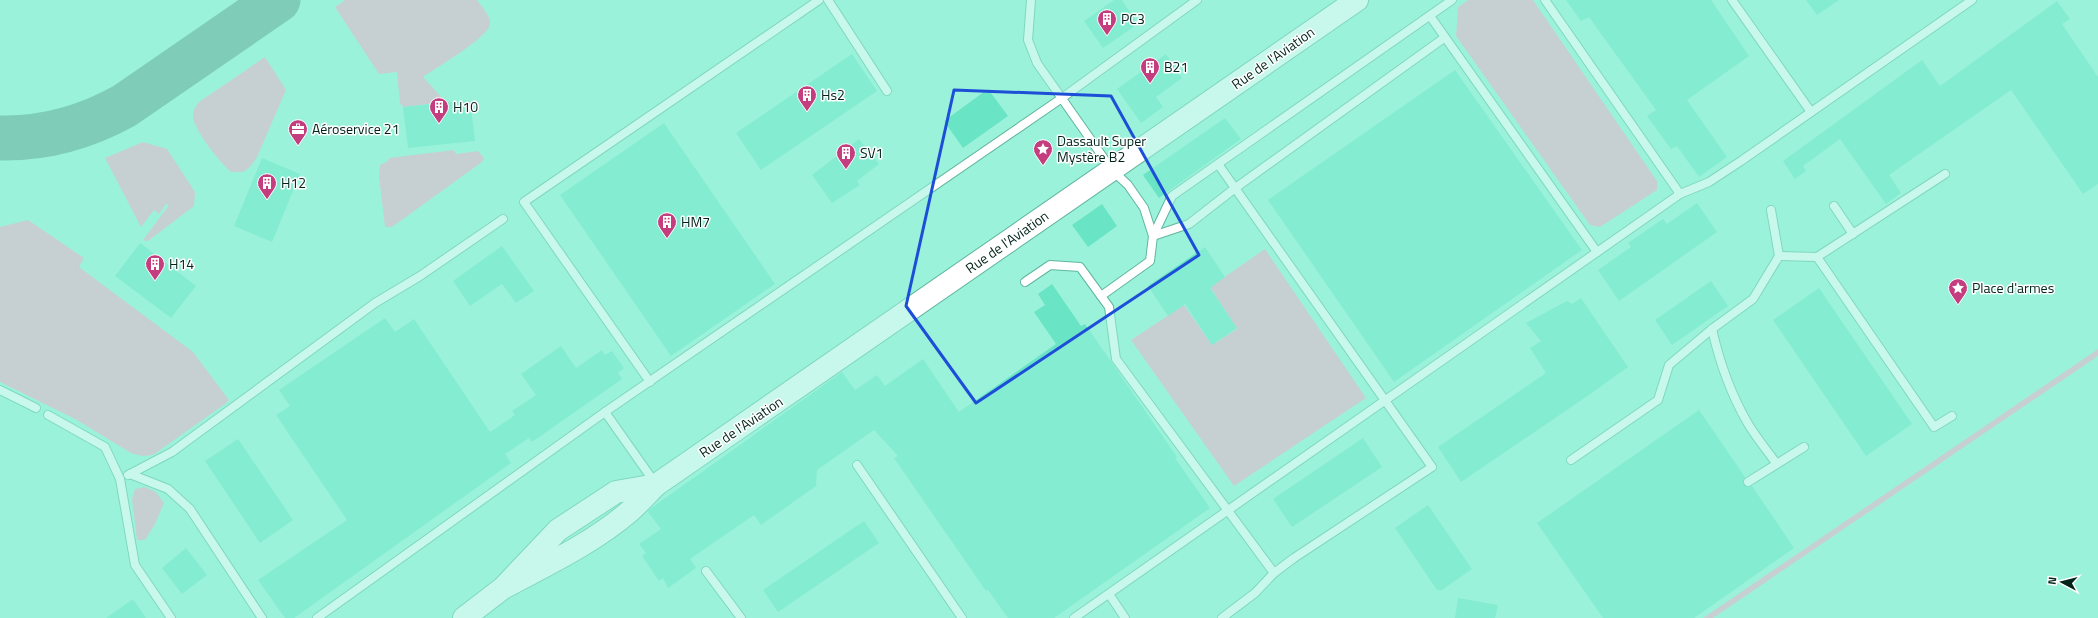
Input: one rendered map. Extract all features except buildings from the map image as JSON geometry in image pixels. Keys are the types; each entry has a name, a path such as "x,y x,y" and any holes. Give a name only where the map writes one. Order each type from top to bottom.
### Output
{"street":[{"name":"Rue de l'Aviation","path":"467,616 503,588 573,550 613,524 630,511 656,485 1357,0"}],"lane":[{"path":"650,382 524,202 819,0"},
{"path":"828,0 888,91"},
{"path":"1031,0 1028,40 1037,64 1112,170 1128,185 1144,208 1153,236"},
{"path":"317,618 606,412 1062,98 1197,0"},
{"path":"1101,296 1150,262 1153,236 1172,196 1452,0"},
{"path":"1545,0 1680,194"},
{"path":"1732,0 1811,112"},
{"path":"1074,618 1680,194 1709,182 1972,0"},
{"path":"1430,16 1444,38 1597,252"},
{"path":"1153,236 1189,224 1234,189 1444,38"},
{"path":"1218,164 1234,189 1432,468 1294,558 1274,573 1255,593 1222,618"},
{"path":"1779,256 1817,257 1945,174"},
{"path":"1834,206 1853,234"},
{"path":"1571,460 1658,400 1669,365 1712,329 1753,299 1779,256 1771,210"},
{"path":"120,479 172,452 375,303 420,276 503,219"},
{"path":"1817,257 1934,428 1952,416"},
{"path":"1025,282 1050,265 1080,267 1110,307 1116,359 1229,510 1274,573"},
{"path":"1712,329 1728,380 1747,422 1776,462"},
{"path":"0,390 36,408"},
{"path":"606,412 656,485"},
{"path":"48,415 105,447 120,479 135,565 171,618"},
{"path":"1748,482 1776,462 1804,447"},
{"path":"857,465 962,618"},
{"path":"130,474 168,489 190,509 262,618"},
{"path":"706,571 741,618"},
{"path":"1109,594 1125,618"}],"highlighted area":[{"path":"954,90 1111,96 1199,255 976,403 906,306"}],"shaded area":[{"path":"345,0 477,0 488,15 490,24 487,30 472,44 423,77 446,102 403,107 400,103 397,72 379,74 335,7"},
{"path":"1468,0 1533,0 1657,181 1657,190 1600,227 1590,225 1456,36 1458,7"},
{"path":"265,57 286,90 257,157 251,166 243,172 231,172 221,162 202,137 194,122 194,112 199,102"},
{"path":"143,142 167,149 195,192 194,206 148,241 143,240 169,205 166,204 159,214 154,210 141,227 105,158"},
{"path":"454,150 456,154 478,151 484,158 482,162 392,227 385,227 379,176 380,165 388,161 389,158"},
{"path":"28,220 84,258 79,267 193,352 229,400 153,455 142,456 131,453 75,419 0,382 0,227"},
{"path":"1265,249 1366,398 1234,486 1131,340 1184,305 1212,345 1237,329 1210,287"},
{"path":"2098,349 2098,356 1713,618 1703,618"},
{"path":"145,487 156,492 164,503 155,524 145,540 137,540 132,499 135,489"}],"taxiway":[{"path":"0,138 16,138 49,134 80,126 110,113 124,106 278,0"}],"place":[{"name":"PC3","path":"1107,36"},
{"name":"B21","path":"1150,84"},
{"name":"Hs2","path":"807,112"},
{"name":"H10","path":"439,124"},
{"name":"Aéroservice 21","path":"298,146"},
{"name":"Dassault Super Mystère B2","path":"1043,166"},
{"name":"SV1","path":"846,170"},
{"name":"H12","path":"267,200"},
{"name":"HM7","path":"667,239"},
{"name":"H14","path":"155,281"},
{"name":"Place d'armes","path":"1958,305"}]}
